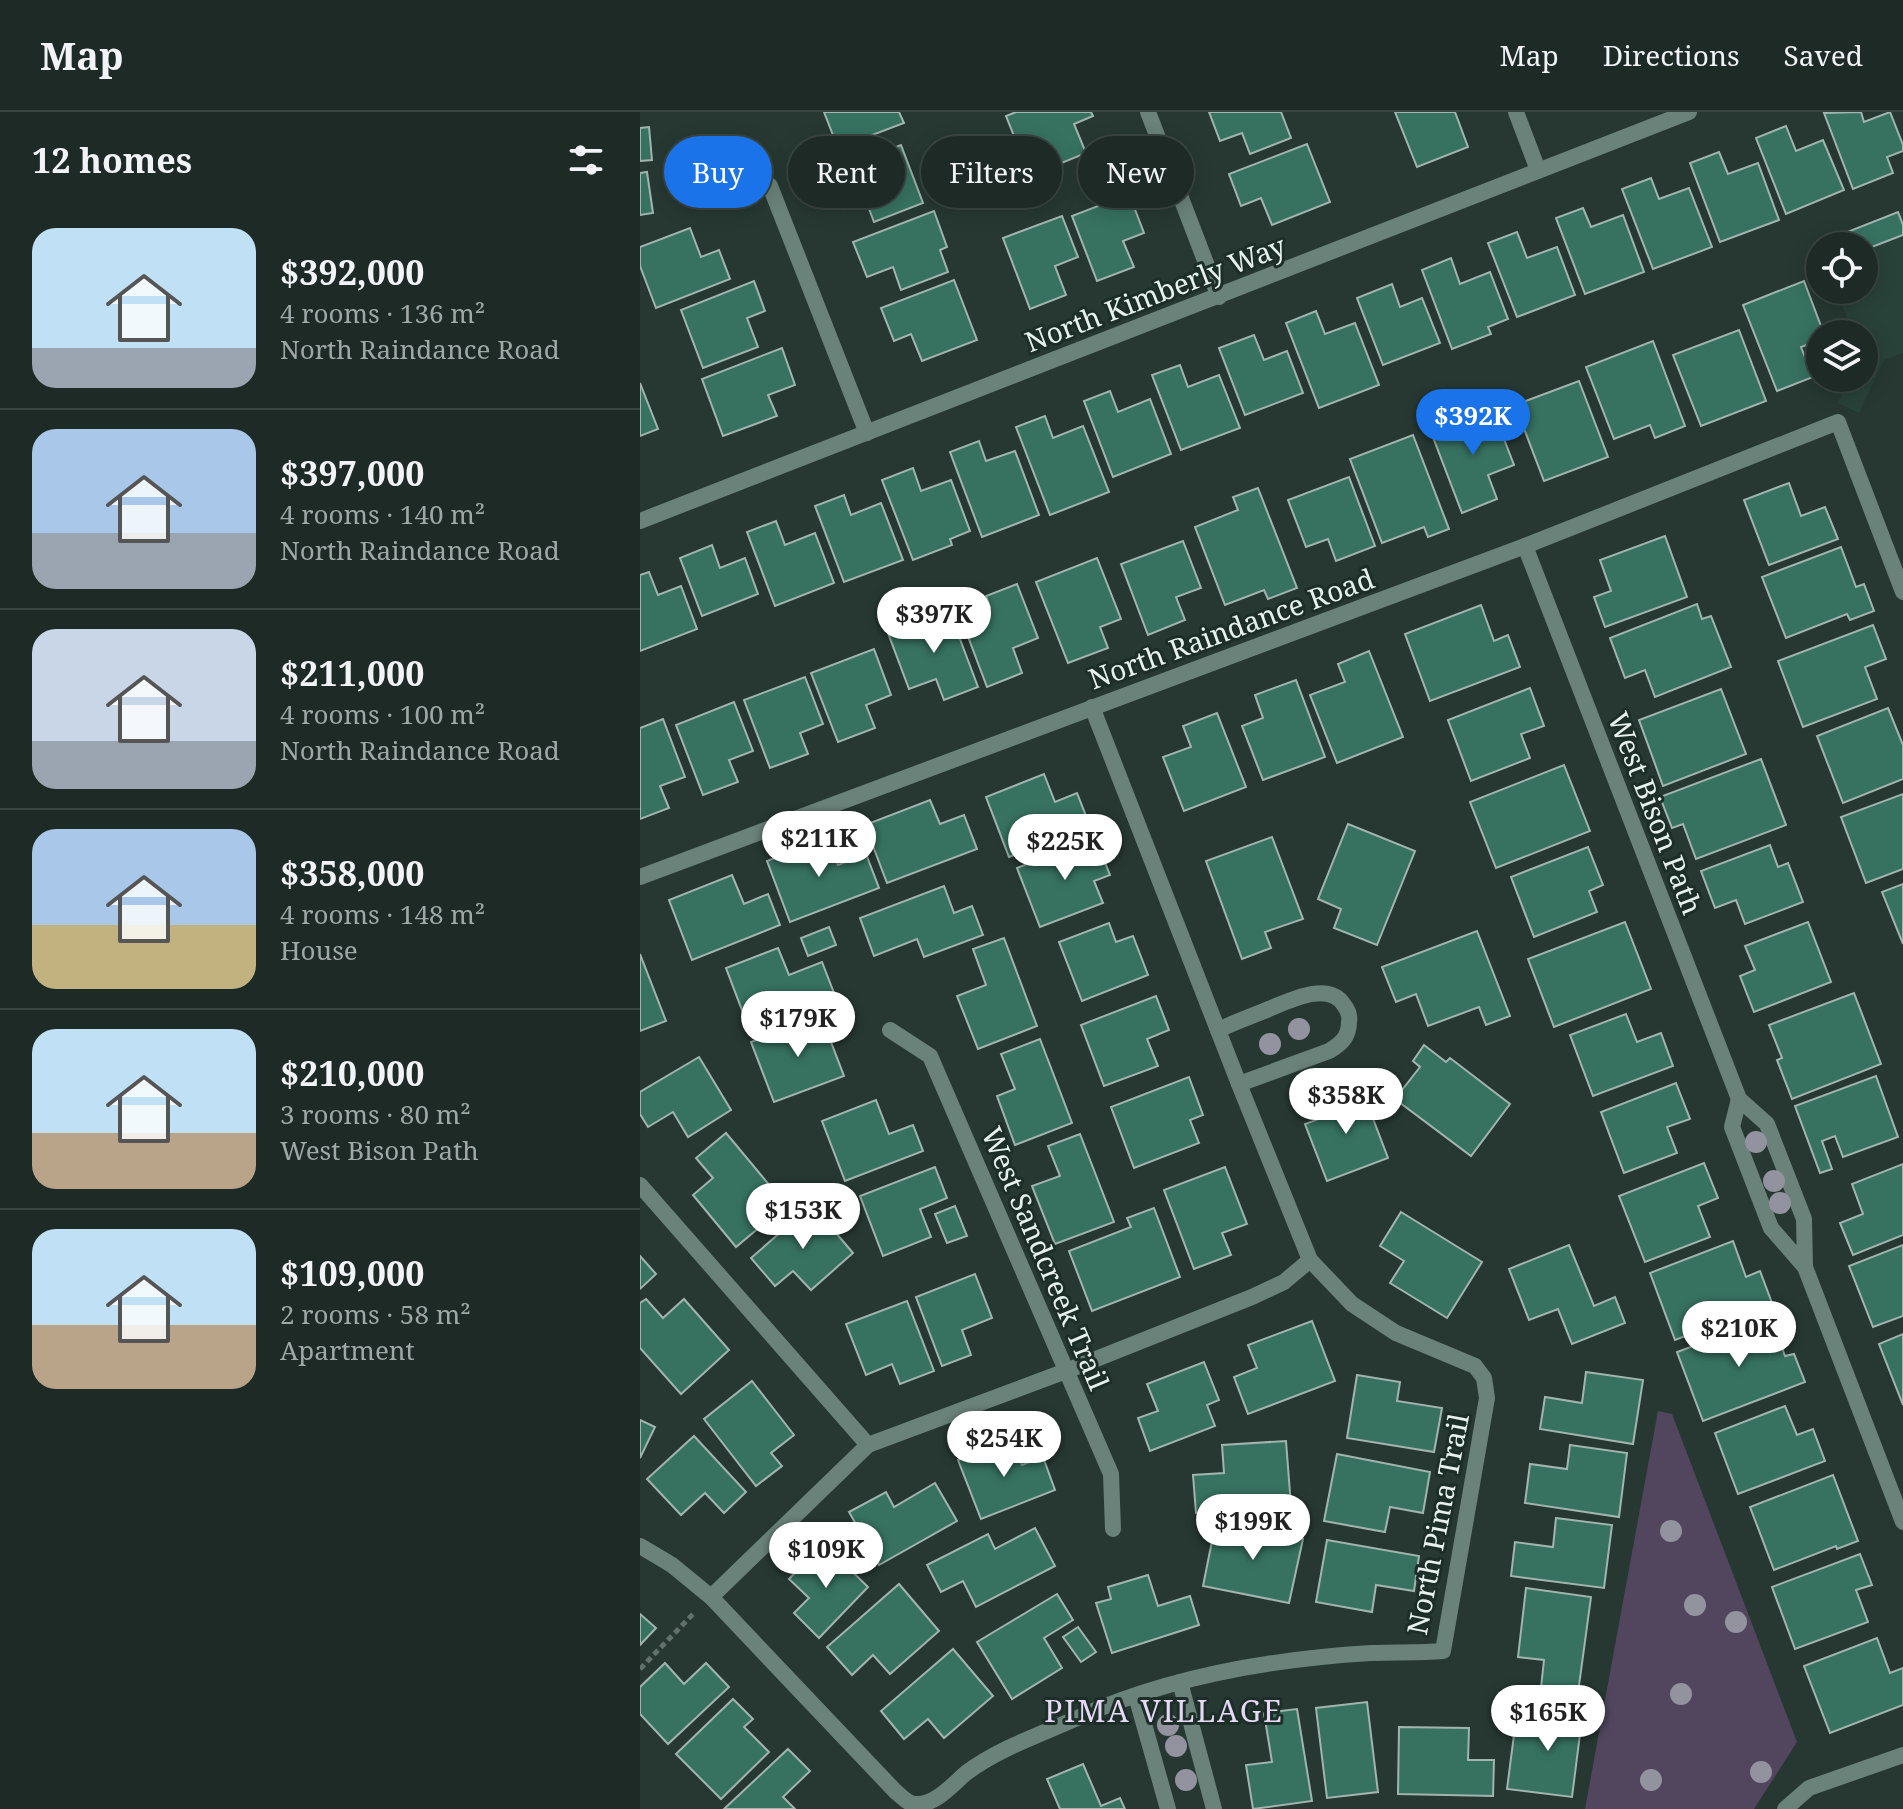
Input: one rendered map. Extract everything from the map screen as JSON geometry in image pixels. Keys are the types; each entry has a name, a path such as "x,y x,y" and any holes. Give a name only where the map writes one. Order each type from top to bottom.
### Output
{"street":[{"path":"1148,112 1219,297"},
{"path":"1516,112 1538,170"},
{"name":"North Kimberly Way","path":"640,521 1689,112"},
{"path":"772,191 867,433"},
{"name":"North Raindance Road","path":"640,877 1525,546 1838,422 1903,592"},
{"name":"West Bison Path","path":"1525,546 1739,1099 1767,1124 1804,1219 1805,1267 1903,1522"},
{"path":"640,1546 672,1565 711,1597 868,1445 1252,1297 1284,1282 1310,1260 1092,707"},
{"path":"1218,1030 1307,994 1330,994 1340,1000 1349,1015 1346,1036 1339,1045 1239,1084"},
{"name":"West Sandcreek Trail","path":"890,1030 930,1056 1111,1474 1113,1529"},
{"name":"West Bison Path","path":"1739,1099 1732,1127 1771,1228 1805,1267"},
{"path":"640,1185 868,1445"},
{"name":"North Pima Trail","path":"711,1597 895,1791 915,1804 928,1802 943,1793 990,1758 1083,1715 1180,1682 1299,1659 1443,1651 1487,1398 1484,1378 1475,1366 1396,1333 1352,1304 1310,1260"},
{"path":"1180,1682 1214,1809"},
{"path":"1136,1696 1168,1809"},
{"path":"1791,1807 1809,1788 1903,1755"}],"path":[{"path":"640,1669 711,1597"}],"shaded area":[{"path":"1903,211 1903,353 1884,360 1878,373 1878,320 1848,320 1841,304 1878,304 1878,232 1850,232"},
{"path":"1842,392 1869,392 1859,413 1838,403"},
{"path":"1658,1411 1672,1414 1797,1742 1754,1809 1585,1809"}],"building":[{"path":"824,112 899,112 904,123 870,136 833,136"},
{"path":"1016,112 1091,112 1093,116 1074,124 1079,136 1078,156 1062,163 1062,136 1014,136 1006,116"},
{"path":"1209,112 1281,112 1291,138 1250,154 1242,133 1220,141"},
{"path":"1395,112 1455,112 1468,147 1417,167"},
{"path":"1861,112 1864,122 1890,112 1903,151 1887,157 1893,173 1853,189 1824,113"},
{"path":"1786,126 1796,151 1823,140 1844,190 1786,214 1756,138"},
{"path":"649,127 652,160 640,161 640,128"},
{"path":"1307,144 1330,202 1272,225 1261,198 1241,206 1229,174"},
{"path":"1719,152 1728,174 1758,163 1779,220 1720,242 1690,163"},
{"path":"905,156 921,204 874,222 869,208 905,208"},
{"path":"647,172 653,213 640,215 640,173"},
{"path":"1651,178 1659,199 1689,188 1712,247 1653,269 1622,189"},
{"path":"1093,208 1134,208 1144,233 1123,241 1134,267 1097,281 1072,216"},
{"path":"1583,208 1591,227 1623,215 1644,272 1585,294 1556,218"},
{"path":"934,211 947,247 940,250 948,272 901,290 893,267 867,277 853,242"},
{"path":"1898,212 1903,225 1903,235 1878,245 1878,232 1847,232"},
{"path":"1062,216 1078,257 1055,266 1066,295 1030,309 1003,238"},
{"path":"690,228 701,257 719,250 730,279 656,308 640,266 640,247"},
{"path":"1517,232 1527,258 1557,247 1575,295 1517,317 1488,243"},
{"path":"1451,258 1460,284 1490,272 1508,319 1488,327 1491,334 1452,349 1422,270"},
{"path":"954,280 977,340 922,361 911,334 894,341 881,308"},
{"path":"754,281 765,311 747,318 758,347 703,368 681,310"},
{"path":"1804,281 1806,304 1813,304 1819,320 1806,320 1806,345 1801,347 1806,360 1806,380 1777,391 1743,305"},
{"path":"1392,284 1400,307 1422,298 1440,343 1383,365 1357,298"},
{"path":"1316,311 1325,334 1355,323 1379,385 1319,408 1286,323"},
{"path":"1739,330 1766,401 1701,426 1673,355"},
{"path":"1254,335 1264,360 1287,351 1303,393 1245,415 1219,348"},
{"path":"1653,341 1685,426 1655,438 1650,425 1614,439 1586,367"},
{"path":"782,348 795,385 768,395 777,416 723,436 702,379"},
{"path":"1180,365 1188,387 1219,375 1240,428 1181,450 1152,375"},
{"path":"1579,381 1608,457 1544,481 1515,405"},
{"path":"640,383 658,429 640,436"},
{"path":"1110,391 1118,412 1150,399 1171,454 1113,477 1084,401"},
{"path":"1492,408 1514,465 1488,475 1497,499 1462,513 1431,432"},
{"path":"1045,416 1053,438 1083,426 1109,492 1050,515 1016,427"},
{"path":"1413,435 1449,529 1428,537 1424,527 1382,543 1350,459"},
{"path":"979,441 986,461 1015,451 1039,515 982,537 950,452"},
{"path":"913,468 921,491 951,480 970,531 950,539 952,545 913,560 882,480"},
{"path":"1349,477 1375,546 1336,561 1328,539 1306,547 1288,500"},
{"path":"1789,483 1801,516 1825,507 1838,539 1769,565 1744,500"},
{"path":"1258,488 1297,588 1268,599 1264,590 1225,605 1195,527 1238,510 1233,497"},
{"path":"844,495 851,515 881,503 903,560 844,582 815,506"},
{"path":"776,521 785,545 815,533 834,583 775,606 747,532"},
{"path":"1665,536 1687,597 1605,627 1594,597 1611,591 1600,560"},
{"path":"1183,541 1201,588 1176,597 1185,620 1148,635 1121,564"},
{"path":"712,545 720,568 745,558 758,594 702,616 680,558"},
{"path":"1841,547 1856,587 1864,584 1874,611 1850,620 1847,614 1786,638 1762,577"},
{"path":"1097,558 1121,619 1100,627 1108,648 1068,663 1036,582"},
{"path":"649,572 658,595 681,586 697,629 640,651 640,575"},
{"path":"1017,584 1038,638 1013,648 1022,673 987,687 961,618 990,607 986,596"},
{"path":"1697,604 1702,619 1711,616 1731,667 1655,697 1645,670 1625,678 1610,638"},
{"path":"1481,605 1494,641 1508,635 1520,667 1430,701 1405,634"},
{"path":"949,610 978,687 944,700 936,679 909,689 888,633"},
{"path":"1873,625 1886,659 1865,667 1877,699 1803,727 1778,661"},
{"path":"874,649 891,695 866,705 875,728 838,742 811,673"},
{"path":"1369,651 1403,737 1337,763 1310,695 1345,682 1338,664"},
{"path":"805,677 823,724 800,733 808,754 770,768 744,700"},
{"path":"1296,680 1325,757 1263,780 1242,726 1263,718 1255,695"},
{"path":"1530,688 1544,726 1521,734 1530,758 1471,781 1448,720"},
{"path":"1721,689 1746,754 1663,786 1639,720"},
{"path":"734,702 753,751 729,760 738,782 703,795 676,725"},
{"path":"1888,708 1903,745 1903,779 1843,803 1817,736"},
{"path":"1217,713 1246,787 1184,811 1163,757 1191,747 1183,726"},
{"path":"663,719 685,777 660,786 669,808 640,819 640,728"},
{"path":"1761,759 1786,825 1696,859 1683,824 1672,828 1660,797"},
{"path":"1564,765 1590,831 1496,868 1470,802"},
{"path":"1044,774 1055,802 1077,793 1090,826 1009,857 986,797"},
{"path":"1903,794 1903,869 1866,883 1841,817"},
{"path":"930,800 940,824 964,815 977,849 887,883 865,825"},
{"path":"1348,824 1415,851 1377,945 1334,928 1341,909 1318,899"},
{"path":"828,837 838,865 866,854 879,888 790,922 767,861"},
{"path":"1272,837 1303,919 1265,932 1271,948 1242,959 1206,861"},
{"path":"1095,838 1110,875 1094,881 1103,903 1040,927 1017,868"},
{"path":"1770,845 1778,867 1788,863 1803,902 1745,924 1736,900 1715,908 1701,871"},
{"path":"1588,847 1603,885 1589,891 1597,912 1534,937 1511,877"},
{"path":"732,875 744,904 768,894 780,925 692,960 669,900"},
{"path":"1903,884 1903,944 1882,892"},
{"path":"944,886 954,913 972,906 983,935 924,957 917,939 874,956 860,918"},
{"path":"1625,922 1651,989 1554,1027 1528,959"},
{"path":"1808,922 1831,982 1754,1012 1740,976 1755,970 1745,946"},
{"path":"1109,923 1116,942 1133,936 1148,975 1082,1001 1059,942"},
{"path":"829,927 836,945 808,956 801,938"},
{"path":"1477,931 1510,1016 1486,1025 1479,1007 1428,1026 1416,994 1396,1002 1382,967"},
{"path":"1004,938 1037,1026 978,1049 957,996 986,985 973,949"},
{"path":"778,948 789,975 822,962 834,993 748,1026 726,968"},
{"path":"640,954 666,1021 640,1031"},
{"path":"1854,993 1881,1064 1792,1099 1777,1060 1782,1058 1769,1025"},
{"path":"1156,996 1169,1030 1147,1039 1158,1066 1104,1086 1081,1025"},
{"path":"1626,1014 1637,1042 1661,1033 1673,1066 1593,1096 1570,1035"},
{"path":"821,1016 844,1076 774,1102 751,1042"},
{"path":"1040,1039 1072,1123 1015,1145 997,1096 1015,1089 1001,1054"},
{"path":"1424,1045 1446,1062 1450,1058 1510,1104 1471,1156 1395,1099 1420,1067 1413,1061"},
{"path":"699,1057 731,1110 688,1137 673,1112 648,1127 640,1114 640,1092"},
{"path":"1876,1076 1898,1137 1843,1157 1835,1136 1822,1141 1832,1169 1820,1173 1795,1106"},
{"path":"1189,1077 1203,1115 1190,1120 1199,1143 1134,1168 1111,1107"},
{"path":"1676,1083 1690,1119 1667,1127 1677,1153 1624,1173 1601,1112"},
{"path":"1361,1087 1388,1158 1327,1181 1305,1124 1330,1115 1325,1101"},
{"path":"876,1100 889,1134 913,1125 923,1151 845,1181 822,1121"},
{"path":"726,1133 786,1205 736,1247 693,1195 713,1178 696,1158"},
{"path":"1080,1134 1114,1222 1055,1244 1032,1186 1060,1176 1048,1146"},
{"path":"1704,1163 1718,1198 1698,1206 1710,1237 1645,1262 1619,1196"},
{"path":"1903,1164 1903,1235 1853,1255 1840,1223 1863,1214 1852,1184"},
{"path":"935,1167 947,1198 920,1209 931,1237 883,1256 860,1196"},
{"path":"1225,1167 1247,1224 1222,1233 1231,1255 1194,1269 1164,1190"},
{"path":"812,1205 853,1253 811,1290 793,1271 775,1286 751,1258"},
{"path":"955,1206 967,1236 947,1243 935,1214"},
{"path":"1154,1208 1180,1277 1092,1311 1069,1251 1131,1227 1127,1218"},
{"path":"1401,1212 1482,1262 1447,1318 1390,1283 1404,1261 1380,1246"},
{"path":"1733,1241 1746,1277 1760,1271 1772,1303 1675,1340 1650,1273"},
{"path":"1569,1245 1594,1306 1615,1297 1625,1323 1572,1344 1558,1309 1529,1320 1509,1269"},
{"path":"1903,1245 1903,1316 1873,1327 1849,1266"},
{"path":"640,1256 656,1274 640,1289"},
{"path":"975,1274 992,1318 962,1330 971,1355 942,1366 916,1297"},
{"path":"646,1299 663,1318 684,1299 729,1350 681,1394 640,1348 640,1303"},
{"path":"907,1301 934,1371 900,1384 892,1364 866,1375 846,1324"},
{"path":"1771,1317 1785,1356 1794,1354 1805,1382 1703,1421 1677,1352"},
{"path":"1312,1321 1335,1381 1248,1414 1234,1377 1257,1368 1248,1345"},
{"path":"1903,1334 1903,1405 1879,1344"},
{"path":"1204,1362 1219,1400 1207,1405 1215,1426 1150,1451 1138,1418 1158,1411 1147,1384"},
{"path":"1586,1372 1643,1380 1633,1444 1540,1429 1545,1397 1582,1403"},
{"path":"1357,1375 1400,1382 1397,1401 1442,1408 1434,1452 1347,1438"},
{"path":"752,1381 794,1435 771,1453 782,1466 756,1486 704,1419"},
{"path":"1785,1406 1797,1435 1813,1429 1825,1461 1738,1494 1715,1433"},
{"path":"640,1420 655,1427 640,1458"},
{"path":"694,1436 746,1492 724,1513 705,1493 681,1515 647,1479"},
{"path":"1012,1439 1022,1465 1043,1457 1055,1490 981,1519 958,1460"},
{"path":"1286,1441 1291,1506 1196,1513 1193,1475 1224,1473 1222,1445"},
{"path":"1570,1445 1627,1453 1619,1517 1525,1503 1530,1464 1567,1469"},
{"path":"1337,1454 1430,1472 1423,1513 1390,1507 1385,1532 1324,1521"},
{"path":"1833,1475 1858,1541 1837,1549 1836,1546 1774,1570 1750,1507"},
{"path":"935,1483 957,1521 879,1565 849,1512 886,1492 894,1507"},
{"path":"1556,1518 1612,1525 1604,1588 1511,1576 1515,1542 1553,1547"},
{"path":"1216,1521 1303,1539 1289,1603 1203,1586"},
{"path":"1035,1528 1055,1566 976,1607 963,1581 941,1592 927,1565 988,1534 995,1549"},
{"path":"1327,1540 1419,1556 1414,1591 1376,1585 1372,1612 1316,1602"},
{"path":"823,1543 868,1587 819,1638 794,1613 809,1598 789,1579"},
{"path":"1860,1554 1872,1585 1856,1590 1868,1622 1795,1649 1772,1587"},
{"path":"1148,1575 1158,1606 1190,1596 1199,1625 1112,1653 1096,1603 1111,1599 1108,1587"},
{"path":"899,1584 939,1631 890,1674 873,1655 852,1675 827,1647"},
{"path":"1526,1588 1591,1597 1578,1693 1541,1688 1544,1660 1518,1657"},
{"path":"1057,1594 1073,1620 1044,1638 1062,1668 1012,1699 977,1642"},
{"path":"640,1614 656,1628 640,1645"},
{"path":"1078,1627 1096,1652 1081,1662 1063,1637"},
{"path":"1877,1638 1890,1673 1903,1668 1903,1705 1830,1733 1804,1666"},
{"path":"953,1649 993,1696 944,1738 928,1719 904,1739 881,1711"},
{"path":"665,1663 684,1684 706,1663 729,1687 668,1744 640,1714 640,1687"},
{"path":"733,1699 753,1719 744,1727 769,1752 721,1799 676,1754"},
{"path":"1553,1700 1584,1703 1572,1797 1507,1789 1515,1727 1549,1731"},
{"path":"1367,1702 1378,1792 1327,1798 1316,1708"},
{"path":"1297,1709 1312,1801 1253,1809 1246,1765 1272,1762 1264,1713"},
{"path":"1399,1727 1469,1728 1468,1760 1494,1760 1493,1796 1398,1794"},
{"path":"788,1749 810,1771 783,1797 795,1809 724,1809"},
{"path":"1083,1764 1101,1806 1120,1798 1125,1809 1060,1809 1047,1779"}],"district":[{"name":"PIMA VILLAGE","path":"1164,1710"}]}
